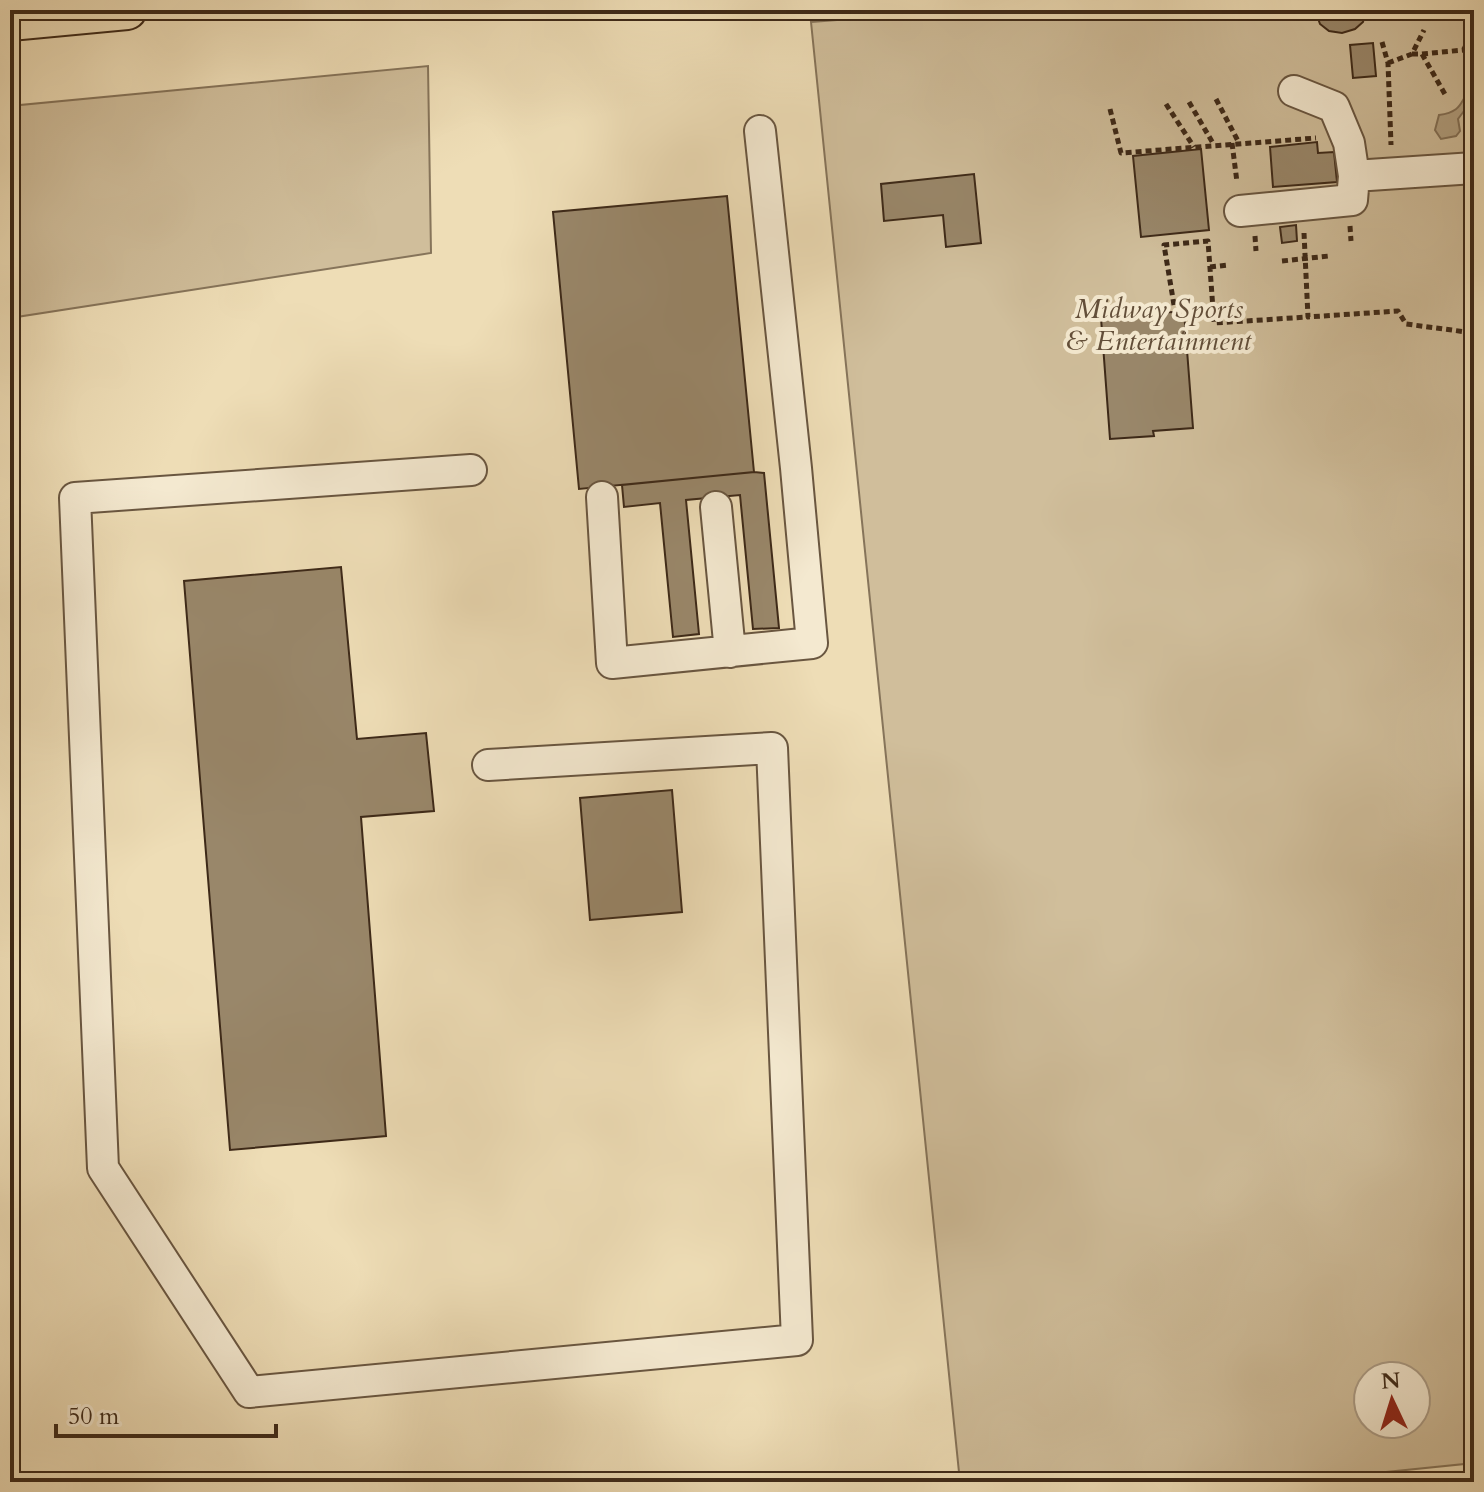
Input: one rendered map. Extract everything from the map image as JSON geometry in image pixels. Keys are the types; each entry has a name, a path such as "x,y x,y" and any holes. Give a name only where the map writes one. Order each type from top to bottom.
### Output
{"main road":[{"path":"10,21 127,10"}],"lane":[{"path":"1240,211 1352,200 1354,176 1349,143 1334,107 1294,91"},
{"path":"602,497 612,663 812,643 760,131"},
{"path":"1354,176 1474,168"},
{"path":"471,470 75,498 103,1168 249,1392 797,1340 772,748 488,765"},
{"path":"716,507 730,652"}],"path":[{"path":"1412,54 1424,30"},
{"path":"1382,42 1388,63 1391,174"},
{"path":"1464,49 1467,43 1474,42"},
{"path":"1388,63 1412,54 1474,49"},
{"path":"1422,54 1446,96"},
{"path":"1216,99 1235,143 1240,211"},
{"path":"1189,102 1214,145"},
{"path":"1166,104 1194,147"},
{"path":"1110,109 1121,153 1345,136"},
{"path":"1302,204 1308,317"},
{"path":"1174,305 1164,245 1208,241 1214,323 1398,311 1406,324 1474,333"},
{"path":"1282,261 1329,256"},
{"path":"1210,267 1228,265"}],"green space":[{"name":"Midway Sports & Entertainment","path":"968,10 1474,10 1474,1463 1288,1482 960,1482 811,22"},
{"path":"428,66 431,253 10,318 10,106"}],"shaded area":[{"path":"1474,87 1474,103 1458,119 1460,131 1456,136 1441,139 1435,130 1439,115 1458,108"}],"building":[{"path":"1315,10 1366,10 1363,22 1355,29 1342,33 1329,31 1320,24"},
{"path":"1373,43 1376,76 1353,78 1350,45"},
{"path":"1317,142 1318,153 1334,152 1337,182 1273,187 1270,147"},
{"path":"1201,149 1209,230 1141,237 1133,156"},
{"path":"974,174 981,243 946,247 943,215 884,221 881,184"},
{"path":"727,196 754,472 579,489 553,212"},
{"path":"1296,225 1297,241 1282,243 1280,227"},
{"path":"1184,311 1193,428 1153,431 1154,436 1110,439 1101,318"},
{"path":"764,473 779,628 753,629 740,495 686,500 699,634 673,637 660,503 624,507 622,485"},
{"path":"341,567 357,739 426,733 434,811 361,817 386,1136 230,1150 184,581"},
{"path":"672,790 682,912 590,920 580,798"}]}
